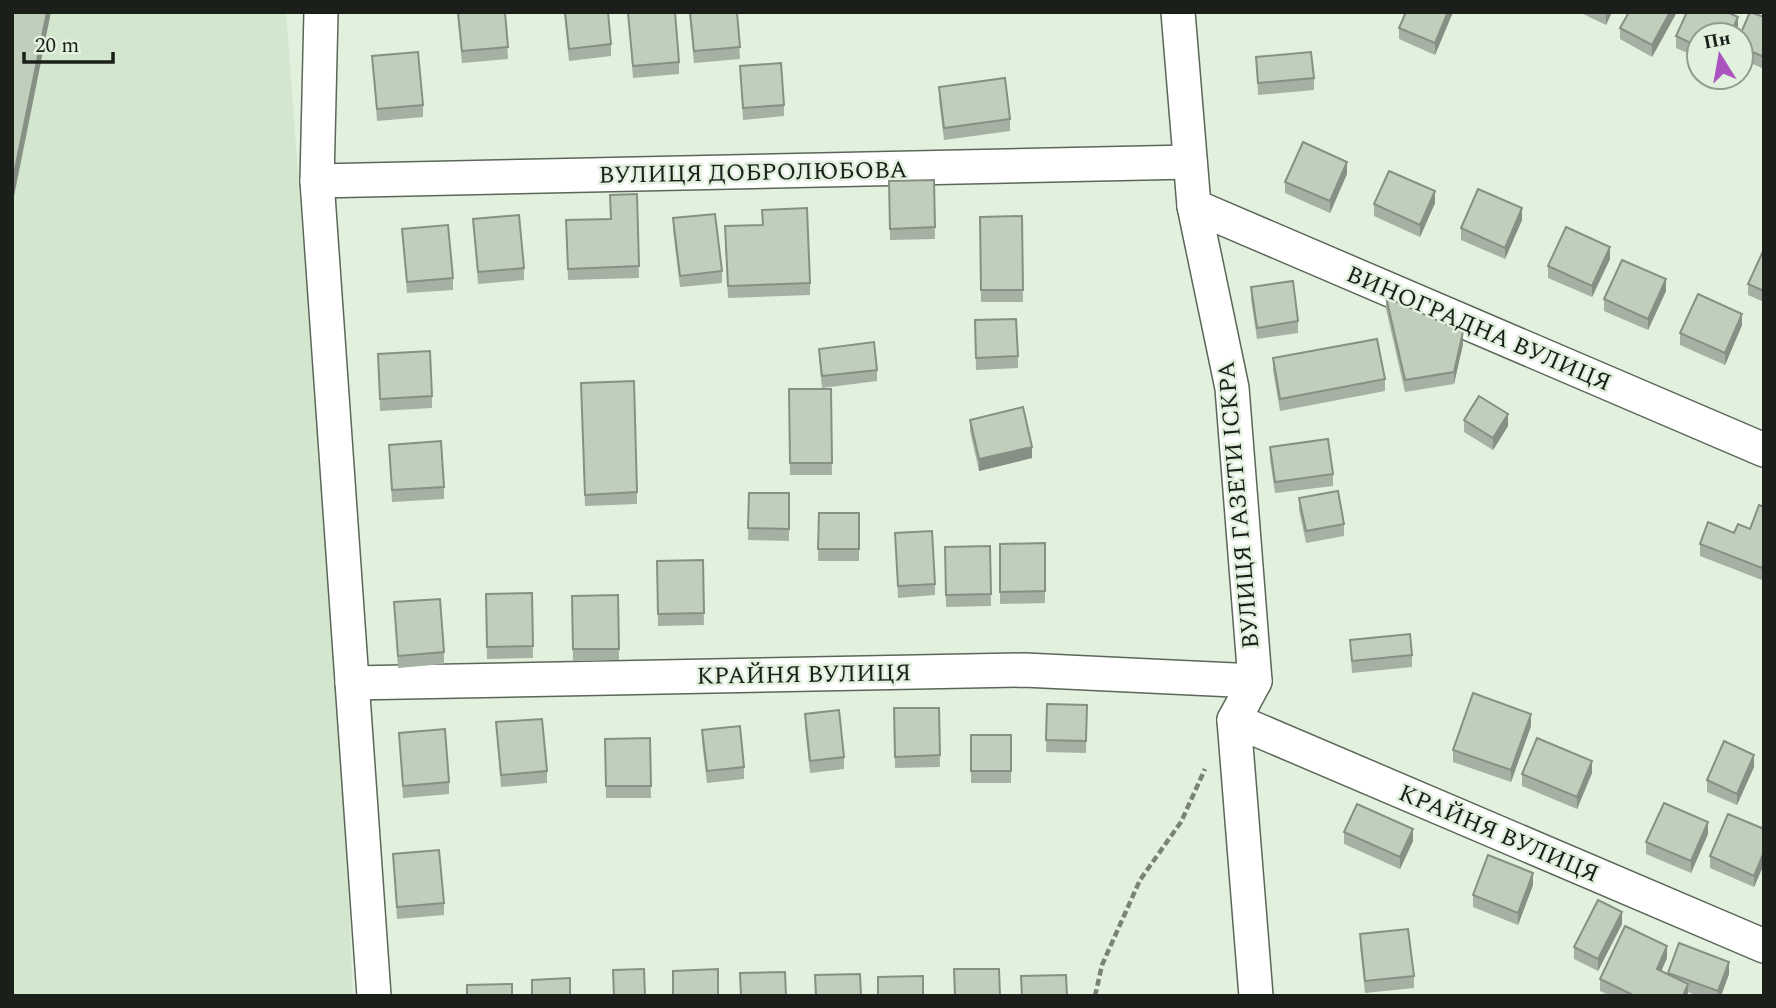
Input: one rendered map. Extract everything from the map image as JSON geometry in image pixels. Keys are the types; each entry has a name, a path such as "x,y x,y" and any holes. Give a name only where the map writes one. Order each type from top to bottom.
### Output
{"street":[{"path":"321,12 317,181 374,996"},
{"name":"ВУЛИЦЯ ГАЗЕТИ ІСКРА","path":"1178,12 1194,206 1231,388 1255,681 1234,720"},
{"name":"ВУЛИЦЯ ДОБРОЛЮБОВА","path":"317,181 1190,162"},
{"name":"ВИНОГРАДНА ВУЛИЦЯ","path":"1194,206 1764,450"},
{"name":"КРАЙНЯ ВУЛИЦЯ","path":"352,683 1024,670 1255,681"},
{"path":"1234,720 1256,996"},
{"name":"КРАЙНЯ ВУЛИЦЯ","path":"1234,720 1764,946"}],"path":[{"path":"1095,996 1102,965 1140,880 1181,821 1206,766"}],"shaded area":[{"path":"12,12 286,12 344,790 353,996 12,996"}],"building":[{"path":"12,12 47,12 12,184"},
{"path":"458,12 505,12 508,47 462,51"},
{"path":"565,12 608,12 611,44 569,49"},
{"path":"675,12 679,62 633,66 628,13"},
{"path":"690,12 737,12 740,47 694,51"},
{"path":"1406,12 1448,12 1435,43 1399,28"},
{"path":"1629,12 1670,12 1652,45 1620,28"},
{"path":"1687,12 1727,12 1738,17 1736,21 1685,21 1685,40 1676,36"},
{"path":"1750,12 1764,17 1764,57 1755,53 1755,21 1746,21"},
{"path":"418,52 423,105 377,109 372,56"},
{"path":"1311,52 1314,78 1258,83 1256,57"},
{"path":"781,63 784,105 743,108 740,66"},
{"path":"1005,78 1010,119 944,128 939,87"},
{"path":"1303,142 1347,162 1330,201 1285,182"},
{"path":"1389,171 1435,191 1420,225 1374,204"},
{"path":"934,180 935,227 890,229 889,181"},
{"path":"1478,189 1522,208 1505,248 1461,228"},
{"path":"637,194 639,266 568,269 566,220 611,219 610,195"},
{"path":"807,208 810,283 728,286 725,226 763,225 762,210"},
{"path":"715,214 722,271 680,276 673,218"},
{"path":"519,215 524,268 478,272 473,219"},
{"path":"1022,216 1023,290 981,290 980,217"},
{"path":"448,225 453,278 407,282 402,229"},
{"path":"1566,227 1610,247 1592,286 1548,266"},
{"path":"1764,249 1764,291 1748,284"},
{"path":"1622,260 1666,279 1648,319 1604,299"},
{"path":"1293,281 1298,321 1257,328 1251,287"},
{"path":"1698,294 1742,314 1725,353 1680,333"},
{"path":"1386,297 1463,332 1454,372 1405,380"},
{"path":"1016,319 1018,356 976,358 975,320"},
{"path":"1377,339 1385,379 1280,399 1273,358"},
{"path":"874,342 877,370 822,376 819,349"},
{"path":"430,351 432,396 380,399 378,354"},
{"path":"634,381 637,492 585,495 581,383"},
{"path":"789,389 831,389 832,463 790,463"},
{"path":"1479,396 1508,414 1493,438 1464,420"},
{"path":"1023,407 1032,447 979,459 970,420"},
{"path":"1328,439 1333,474 1275,482 1270,447"},
{"path":"441,441 444,487 392,490 389,445"},
{"path":"1338,491 1344,524 1306,531 1299,498"},
{"path":"749,493 789,493 789,529 748,528"},
{"path":"1759,505 1764,507 1762,568 1700,544 1708,522 1734,533 1738,524 1750,529"},
{"path":"819,513 859,513 859,549 818,549"},
{"path":"932,531 935,584 898,586 895,533"},
{"path":"1045,543 1045,591 1000,592 1000,544"},
{"path":"990,546 991,594 946,595 945,547"},
{"path":"703,560 704,613 658,614 657,561"},
{"path":"532,593 533,646 487,647 486,594"},
{"path":"618,595 619,649 573,649 572,596"},
{"path":"440,599 444,652 398,656 394,602"},
{"path":"1410,634 1412,655 1352,661 1350,640"},
{"path":"1473,693 1531,714 1511,770 1453,750"},
{"path":"1047,704 1087,705 1086,741 1046,740"},
{"path":"894,708 939,708 940,755 895,757"},
{"path":"839,710 844,757 810,761 805,714"},
{"path":"542,719 547,771 501,775 496,722"},
{"path":"740,726 744,767 707,771 702,730"},
{"path":"445,729 449,782 403,786 399,733"},
{"path":"971,735 1011,735 1011,771 971,771"},
{"path":"650,738 651,786 606,786 605,739"},
{"path":"1537,738 1592,761 1577,797 1522,774"},
{"path":"1724,741 1754,755 1737,794 1707,780"},
{"path":"1664,803 1708,822 1691,861 1646,842"},
{"path":"1357,804 1413,829 1400,857 1344,832"},
{"path":"1728,814 1764,829 1764,852 1754,876 1710,856"},
{"path":"439,850 444,903 397,907 393,854"},
{"path":"1488,855 1533,873 1518,913 1473,895"},
{"path":"1598,900 1622,912 1598,959 1574,947"},
{"path":"1625,926 1667,946 1657,969 1688,984 1683,996 1635,996 1600,979"},
{"path":"1408,929 1414,976 1365,981 1360,934"},
{"path":"1679,943 1729,962 1718,991 1668,973"},
{"path":"644,969 645,996 614,996 613,970"},
{"path":"718,969 718,996 673,996 673,971"},
{"path":"954,969 999,969 1000,996 955,996"},
{"path":"785,972 786,996 741,996 740,973"},
{"path":"860,974 861,996 816,996 815,975"},
{"path":"1066,975 1067,996 1022,996 1021,976"},
{"path":"923,976 923,996 878,996 878,977"},
{"path":"570,978 570,996 532,996 532,980"},
{"path":"512,984 512,996 467,996 467,985"}]}
